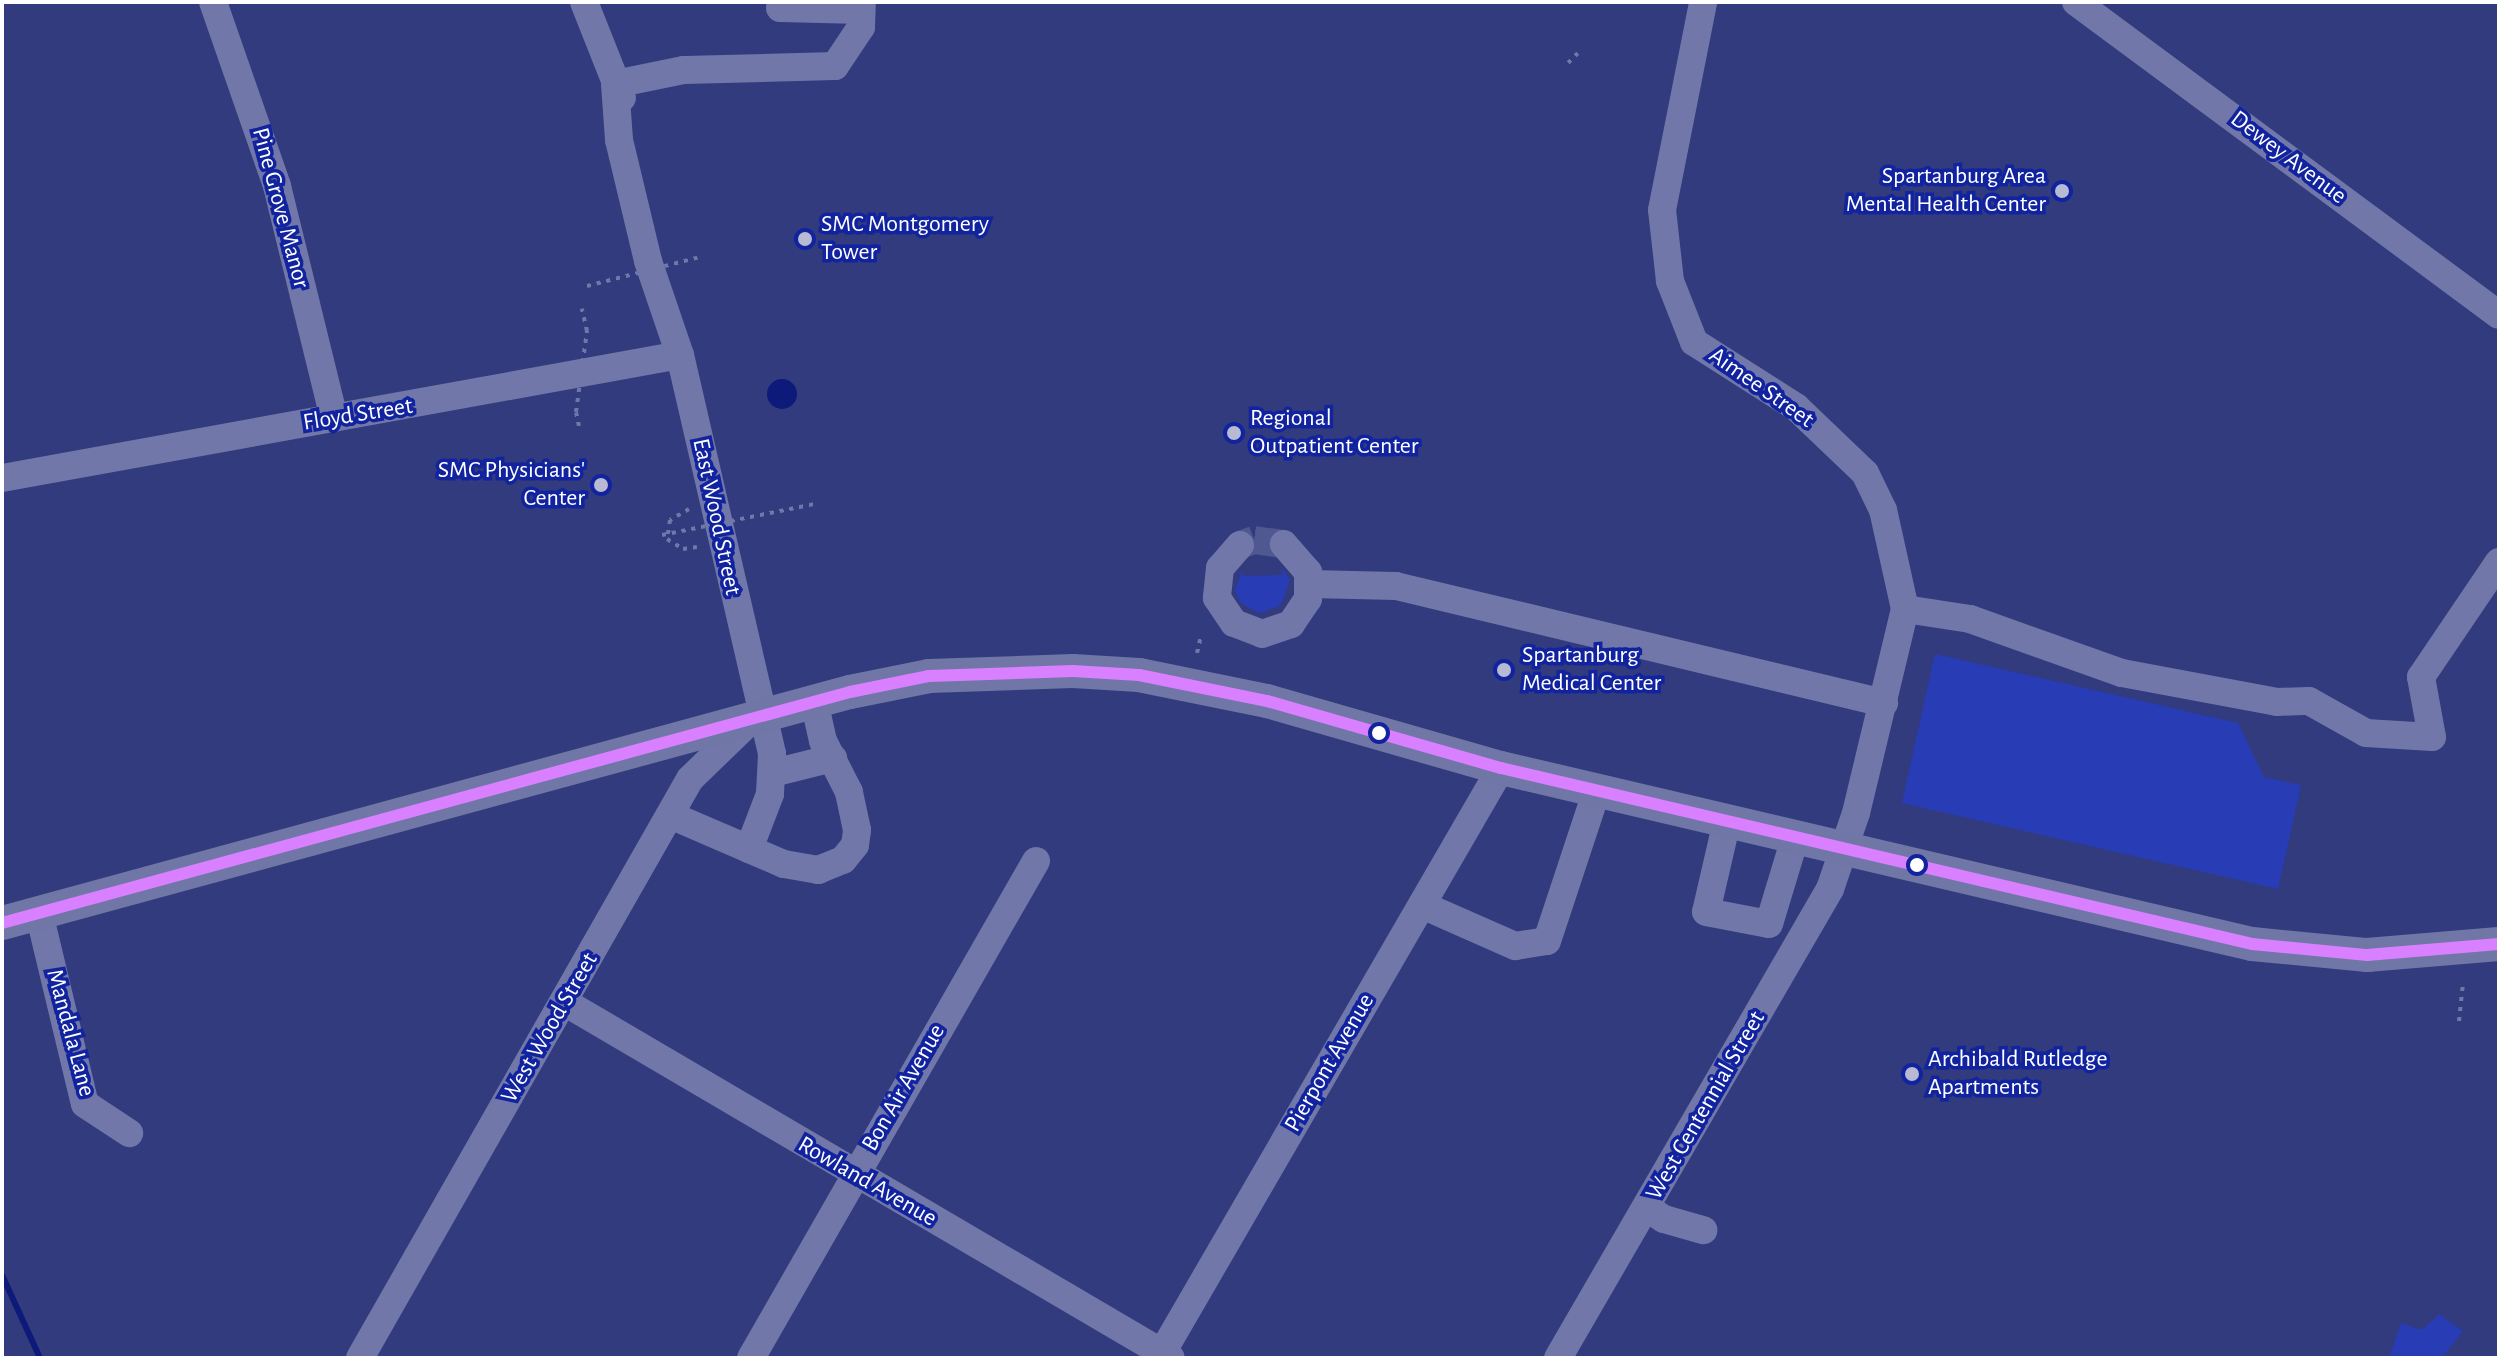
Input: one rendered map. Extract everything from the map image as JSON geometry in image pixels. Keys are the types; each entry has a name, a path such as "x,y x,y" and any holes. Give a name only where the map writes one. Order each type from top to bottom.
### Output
{"main road":[{"path":"2,923 759,713 929,676 1073,671 1139,675 1267,701 1501,768 2267,946 2367,955 2499,944"}],"street":[{"name":"Pine Grove Manor","path":"213,2 277,186 334,418"},
{"name":"East Wood Street","path":"584,2 615,84 619,140 648,261 672,322 773,773"},
{"name":"Aimee Street","path":"1703,2 1662,210 1670,281 1694,342 1796,407 1865,473 1883,510 1905,609 1884,703 1844,850"},
{"name":"Dewey Avenue","path":"2076,2 2499,315"},
{"path":"615,84 684,70 835,66 861,27 862,6 780,8"},
{"name":"Floyd Street","path":"2,478 680,355"},
{"path":"1240,545 1220,568 1217,598 1234,623 1247,631 1277,631 1291,624 1302,613 1310,584 1302,560 1284,544"},
{"path":"1905,609 1970,619 2122,673 2277,702 2309,701 2366,733 2432,737 2421,677 2499,562"},
{"path":"1310,584 1396,586 1884,703"},
{"path":"670,815 749,849 818,870 843,860 857,838 849,792 823,741 814,701"},
{"name":"West Wood Street","path":"360,1358 566,1003 690,779 759,713"},
{"path":"749,849 773,773 833,758"},
{"name":"Pierpont Avenue","path":"1164,1356 1501,768"},
{"path":"1422,905 1515,946 1547,941 1597,790"},
{"path":"1727,821 1706,912 1806,932"},
{"path":"1769,924 1795,838"},
{"name":"West Centennial Street","path":"1558,1358 1806,932 1844,850"},
{"name":"Bon Air Avenue","path":"751,1358 1036,861"},
{"name":"Mandala Lane","path":"39,913 85,1104 129,1133"},
{"name":"Rowland Avenue","path":"566,1003 1164,1356"},
{"path":"1647,1208 1664,1219 1703,1230"}],"path":[{"path":"1568,63 1581,50"},
{"path":"587,286 700,257"},
{"path":"579,426 576,412 587,331 582,309"},
{"path":"662,535 815,504"},
{"path":"689,509 670,520 667,539 683,549 697,547"},
{"path":"1197,653 1201,635"},
{"path":"2459,1021 2463,983"}],"shaded area":[{"path":"782,379 793,383 797,394 793,405 782,409 771,405 767,394 771,383"},
{"path":"1282,568 1290,580 1281,605 1260,613 1241,603 1235,591 1242,570 1243,576 1282,575"},
{"path":"1935,654 2238,723 2264,777 2301,785 2278,889 1902,803"},
{"path":"2439,1314 2463,1331 2442,1358 2389,1358 2401,1323 2422,1330"}],"waterway":[{"path":"2,1275 40,1358"}],"tunnel":[{"path":"1240,545 1254,540 1284,544"}],"transit line":[{"path":"2,923 850,692 929,676 1073,671 1139,675 1267,701 1501,768 2252,944 2367,955 2499,944"}],"place":[{"name":"Spartanburg Area Mental Health Center","path":"2062,191"},
{"name":"SMC Montgomery Tower","path":"805,239"},
{"name":"Regional Outpatient Center","path":"1234,433"},
{"name":"SMC Physicians' Center","path":"601,485"},
{"name":"Spartanburg Medical Center","path":"1504,670"},
{"name":"Archibald Rutledge Apartments","path":"1912,1074"}]}
